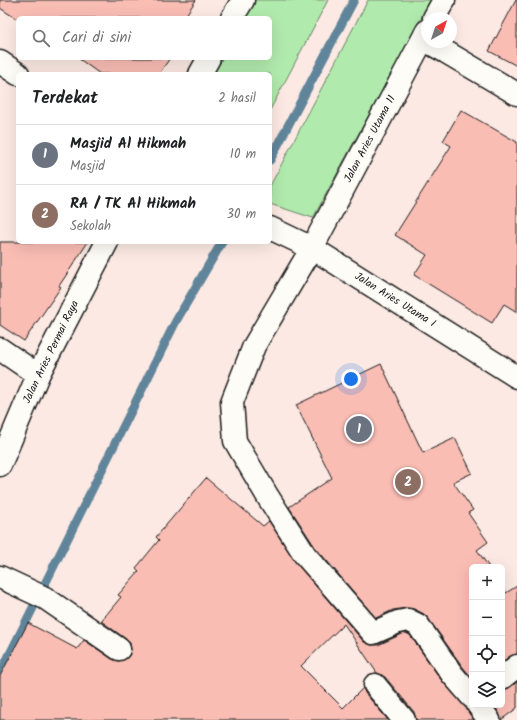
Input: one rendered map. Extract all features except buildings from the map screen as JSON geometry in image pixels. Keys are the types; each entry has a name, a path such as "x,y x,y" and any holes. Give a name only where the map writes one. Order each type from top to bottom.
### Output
{"street":[{"path":"233,16 243,0"},
{"path":"437,12 444,0"},
{"name":"Jalan Aries Utama 11","path":"421,48 312,248 254,346 232,402 235,441 305,555 373,633 398,622 408,620 418,625 452,674 469,694"},
{"path":"440,48 517,94"},
{"path":"201,72 208,60"},
{"path":"0,62 16,73"},
{"name":"Jalan Aries Utama I","path":"272,229 312,248 517,377"},
{"name":"Jalan Aries Permai Raya","path":"0,465 38,375 106,244"},
{"path":"0,349 38,375"},
{"path":"0,577 45,598 119,648"},
{"path":"505,676 517,666"},
{"path":"375,685 404,720"},
{"path":"480,708 489,720"}],"green space":[{"path":"253,0 328,0 272,106 272,72 215,72 221,60 272,60 272,16 245,16"},
{"path":"368,0 431,0 425,12 421,12 421,18 313,218 272,205 272,182"}],"waterway":[{"path":"272,156 354,0"},
{"path":"0,674 176,321 221,244"}],"place":[{"name":"Masjid Al Hikmah","path":"359,429"},
{"name":"RA / TK Al Hikmah","path":"408,482"}]}
